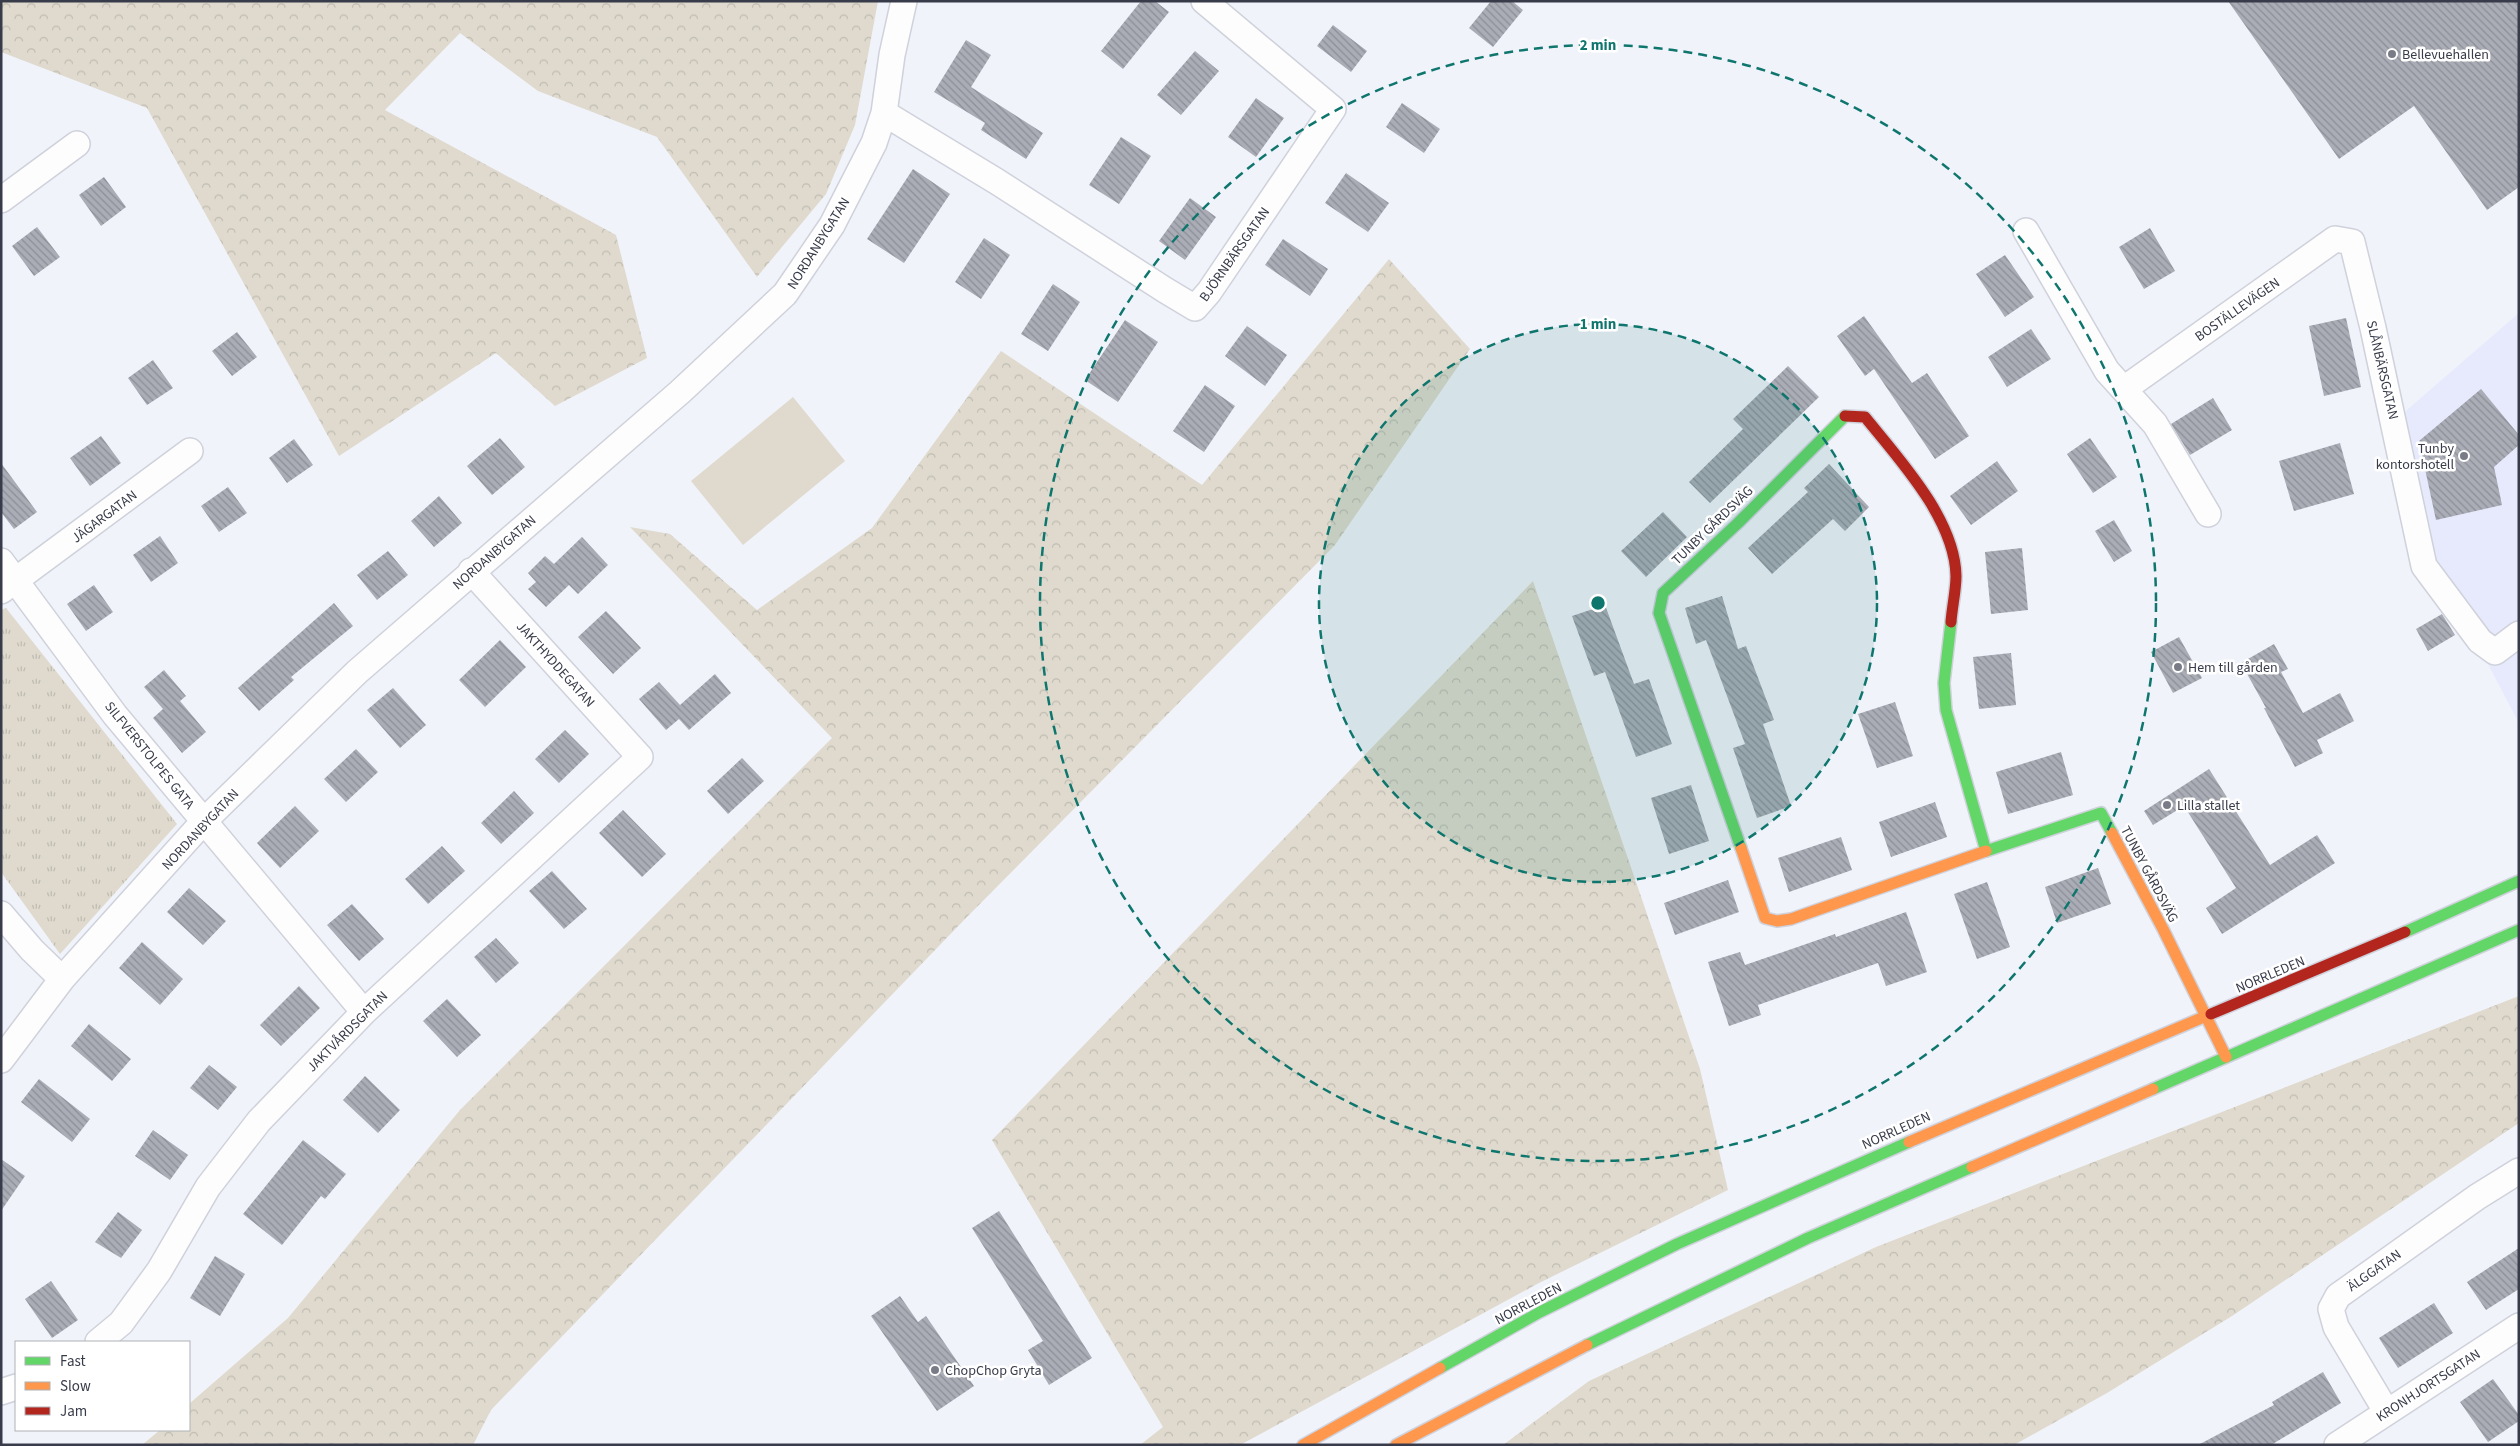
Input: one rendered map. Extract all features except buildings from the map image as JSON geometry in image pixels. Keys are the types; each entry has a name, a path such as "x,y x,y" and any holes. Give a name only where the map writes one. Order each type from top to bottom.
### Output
{"main road":[{"name":"TUNBY GÅRDSVÄG","path":"1986,851 1946,710 1944,683 1956,575 1944,529 1920,485 1866,417 1844,416 1738,523 1663,593 1659,613 1765,918 1777,921 1791,919 2101,813 2163,929 2205,1018 2226,1057"},
{"name":"NORRLEDEN","path":"1302,1445 1540,1312 1677,1244 1955,1121 2351,956 2519,881"},
{"path":"1396,1445 1609,1334 1808,1238 2519,930"}],"street":[{"name":"NORDANBYGATAN","path":"1,1060 62,979 204,822 357,672 680,392 786,294 832,225 862,168 884,113 892,55 904,1"},
{"name":"BJÖRNBÄRSGATAN","path":"884,113 996,181 1195,308 1205,297 1333,109 1204,1"},
{"path":"1,200 78,144"},
{"path":"2026,231 2107,371 2155,424 2208,514"},
{"name":"BOSTÄLLEVÄGEN","path":"2124,389 2335,239 2352,242"},
{"name":"SLÅNBÄRSGATAN","path":"2352,242 2374,328 2424,566 2480,641 2495,652 2519,634"},
{"name":"JÄGARGATAN","path":"9,586 190,452"},
{"name":"SILFVERSTOLPES GATA","path":"1,561 9,586 364,1012"},
{"name":"JAKTHYDDEGATAN","path":"472,571 640,757"},
{"name":"JAKTVÅRDSGATAN","path":"99,1341 121,1323 159,1271 208,1187 259,1121 364,1012 640,757"},
{"path":"1,914 32,950 62,979"},
{"name":"ÄLGGATAN","path":"2386,1411 2336,1327 2331,1309 2338,1296 2477,1197 2519,1171"},
{"name":"KRONHJORTSGATAN","path":"2337,1445 2386,1411 2519,1326"},
{"path":"1,1392 15,1388"}],"shaded area":[{"path":"2519,313 2519,723 2433,560 2400,416"}],"green space":[{"path":"1,1 878,1 855,125 826,194 757,277 657,137 538,91 460,33 385,110 616,235 647,358 555,406 496,353 339,456 147,108 1,52"},
{"path":"1389,259 1470,349 1335,545 964,920 491,1410 473,1445 142,1445 159,1431 190,1431 190,1403 288,1318 460,1110 832,738 630,527 670,534 757,610 872,528 1001,351 1202,485"},
{"path":"793,397 845,461 743,545 691,481"},
{"path":"1533,581 1700,1069 1728,1190 1539,1283 1240,1445 1140,1445 1163,1427 992,1140"},
{"path":"6,608 177,824 60,954 1,872 1,610"},
{"path":"2519,996 2519,1123 2232,1316 2107,1393 2014,1445 1503,1445 1589,1381 1876,1247"}],"traffic: fast":[{"path":"1741,848 1659,613 1663,593 1738,523 1845,416"},
{"path":"1951,622 1944,683 1946,710 1986,851 2101,813 2112,833"},
{"path":"2405,932 2519,881"},
{"path":"2153,1089 2519,930"},
{"path":"1440,1368 1540,1312 1677,1244 1909,1142"},
{"path":"1587,1345 1808,1238 1972,1167"}],"traffic: slow":[{"path":"2112,833 2163,929 2226,1057"},
{"path":"1741,848 1765,918 1777,921 1791,919 1986,851"},
{"path":"1909,1142 2211,1014"},
{"path":"1972,1167 2153,1089"},
{"path":"1396,1445 1587,1345"},
{"path":"1303,1445 1440,1368"}],"traffic: jam":[{"path":"1845,416 1865,417 1923,491 1936,512 1946,533 1953,555 1956,576 1951,622"},
{"path":"2211,1014 2405,932"}],"place":[{"name":"Bellevuehallen","path":"2392,54"},
{"name":"Tunby kontorshotell","path":"2464,456"},
{"name":"Hem till gården","path":"2178,667"},
{"name":"Lilla stallet","path":"2167,805"},
{"name":"ChopChop Gryta","path":"935,1370"}]}
